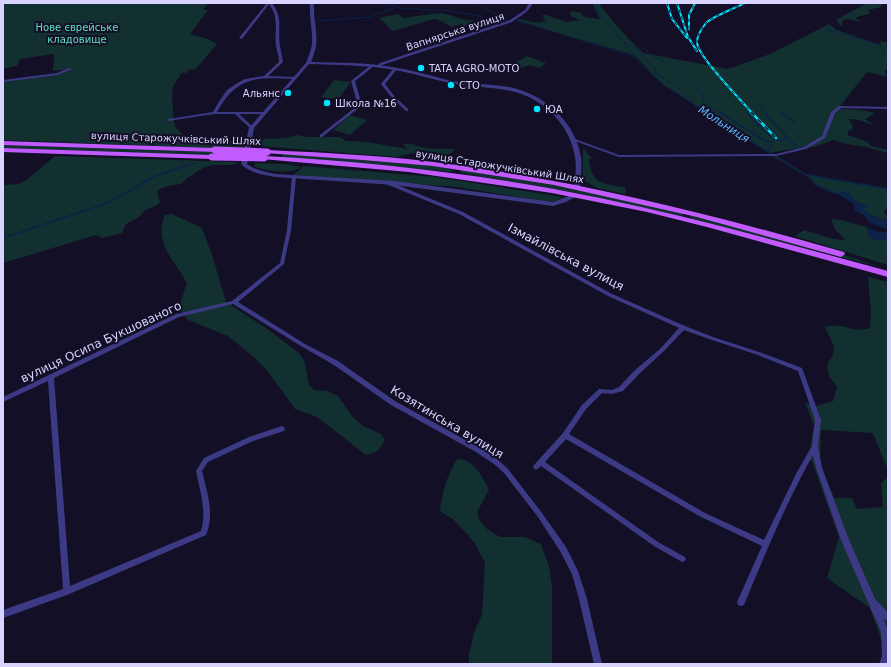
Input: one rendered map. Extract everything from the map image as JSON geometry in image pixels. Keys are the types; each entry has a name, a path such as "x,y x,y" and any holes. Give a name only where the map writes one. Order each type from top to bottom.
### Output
{"main road":[{"name":"вулиця Старожучківський Шлях","path":"3,143 213,154"},
{"name":"вулиця Старожучківський Шлях","path":"3,150 276,155 363,165 456,171 576,191 687,215 794,240 888,268"},
{"name":"вулиця Старожучківський Шлях","path":"687,215 888,274"}],"street":[{"path":"241,38 270,3 279,24 278,38 281,62 264,77"},
{"path":"237,114 252,128 308,63 314,45 311,10 312,3"},
{"name":"Вапнярська вулиця","path":"379,66 381,64 511,21 519,14 527,10 531,3"},
{"path":"308,63 379,66 451,82 517,91 536,98 551,109 563,123 574,140 578,157 576,191 564,201 553,204 439,187 388,183"},
{"path":"321,136 359,106 360,102 353,81 372,66"},
{"path":"3,81 58,74 70,69"},
{"path":"395,69 383,84 394,98 407,110"},
{"path":"214,113 234,86 246,80 264,77 294,78"},
{"path":"574,140 620,156 776,155 805,148 824,136 833,112 840,107 888,108"},
{"path":"168,120 214,113 264,113"},
{"name":"Ізмайлівська вулиця","path":"252,128 244,164 249,170 294,177 388,183 461,213 610,295 682,327 757,353 800,370 818,420 815,446"},
{"path":"234,302 282,264 289,230 294,177"},
{"name":"вулиця Осипа Букшованого","path":"3,400 178,316 234,302"},
{"name":"Козятинська вулиця","path":"234,302 336,363 393,403 478,450 496,462 506,472 540,515 566,555 575,573 583,599 598,664"},
{"path":"682,327 662,350 637,372 621,389 612,392 601,391 584,407 565,435 538,465 656,544 682,559"},
{"path":"51,377 67,591"},
{"path":"3,614 67,591 204,534 208,525 207,508 199,471 206,460 251,439 282,429"},
{"path":"565,435 703,515 766,544"},
{"path":"741,602 799,474 815,446"},
{"path":"815,446 819,468 845,540 885,632 886,656 883,664"},
{"path":"872,602 888,618"}],"green space":[{"name":"Нове єврейське кладовище","path":"3,3 208,3 203,10 208,10 190,34 208,39 217,44 195,70 190,69 186,73 182,73 173,86 172,97 174,123 176,128 189,141 243,141 245,143 244,147 238,149 3,140 3,82 58,75 72,69 53,71 54,54 20,59 17,66 3,69"},
{"path":"592,3 600,3 601,7 625,35 643,53 728,69 770,54 829,24 837,30 881,45 880,41 888,43 888,70 885,70 885,73 888,77 867,72 841,105 829,113 839,109 844,109 875,113 865,119 874,125 855,119 849,119 853,126 852,130 848,131 848,135 868,142 871,146 888,150 888,153 833,140 811,148 811,144 804,147 769,153 729,129 682,96 663,85 634,55 517,21 517,19 535,22 546,21 542,15 567,22 580,20 571,16 570,13 572,11 581,13 584,17 600,19"},
{"path":"867,3 883,3 881,7 868,10 870,14 859,16 855,19 859,20 860,22 847,19 842,21 842,27 836,20"},
{"path":"438,13 476,22 465,26 461,24 452,27 437,19 434,19 393,31 379,18 398,14 403,18"},
{"path":"527,56 546,63 540,68 530,65 517,69 510,66"},
{"path":"334,80 351,82 338,99 321,97"},
{"path":"350,115 367,120 350,135 333,130"},
{"path":"297,135 307,137 340,137 346,141 367,142 408,149 403,144 430,148 455,149 453,152 443,157 422,158 412,153 397,157 260,146 260,142 264,139 287,138"},
{"path":"3,145 218,153 215,155 3,148"},
{"path":"585,149 592,158 589,159 590,167 595,178 610,185 624,187 626,190 625,194 597,188 582,179 583,150"},
{"path":"284,154 436,166 454,170 451,172 281,157"},
{"path":"55,156 238,163 205,167 187,178 181,184 168,186 158,190 160,202 157,205 145,210 139,217 126,224 122,233 102,238 96,235 3,263 3,185 19,184 25,181"},
{"path":"772,156 777,156 806,174 888,188 888,206 884,212 888,217 888,220 867,213 861,208 868,207 842,194 835,194 815,185 811,179"},
{"path":"256,163 286,164 301,167 291,171 278,172 255,167 254,165"},
{"path":"304,166 436,177 562,197 556,201 544,201 457,187 293,175"},
{"path":"461,170 576,189 683,212 683,215 681,216 576,193 460,173"},
{"path":"172,214 202,228 226,302 269,330 300,354 305,363 309,385 314,390 327,391 338,396 352,416 363,426 381,434 385,440 378,451 366,455 317,417 295,409 269,373 255,358 228,336 188,320 181,311 180,304 187,283 167,251 162,234 162,225 165,215"},
{"path":"693,215 794,238 880,267 691,219 690,216"},
{"path":"831,219 867,227 867,230 882,240 888,239 888,265 795,236 804,230 833,239 845,240 835,229"},
{"path":"868,277 888,282 888,471 873,433 821,430 820,463 834,498 852,498 857,509 883,507 881,483 888,477 888,640 881,639 870,608 827,578 839,537 809,453 814,425 805,403 816,406 833,401 837,387 829,376 827,365 833,355 834,346 825,327 837,325 858,330 870,328 871,312"},
{"path":"457,459 469,462 481,474 489,490 477,512 480,521 487,529 500,537 525,537 541,544 549,566 552,587 552,664 469,664 469,654 474,633 482,614 485,563 475,543 454,520 440,511 446,484"}],"water":[{"path":"842,191 850,193 857,202 866,205 868,207 862,208 868,213 888,220 888,230 869,222 864,215 854,210 854,204 836,193 841,194 839,192"},
{"path":"867,227 878,232 888,232 888,239 877,240 869,237"}],"waterway":[{"path":"384,3 401,8 452,11 483,17"},
{"path":"474,3 507,19"},
{"name":"Мольниця","path":"595,3 599,13 634,55 634,57"},
{"path":"317,21 369,17 394,8"},
{"path":"493,18 502,18"},
{"path":"517,20 634,57"},
{"path":"827,29 880,45 884,52 888,53"},
{"name":"Мольниця","path":"624,42 635,47 655,69 655,72 682,91 693,103"},
{"path":"644,48 649,53 672,67 680,75 691,80 702,94 704,102 721,113"},
{"name":"Мольниця","path":"634,57 663,84 707,113"},
{"path":"764,113 761,104 769,104"},
{"name":"Мольниця","path":"706,112 768,152"},
{"path":"719,112 764,140 771,142"},
{"path":"747,112 753,121 766,133 781,141 787,137"},
{"path":"763,112 787,137"},
{"path":"781,112 795,123"},
{"path":"787,137 796,146"},
{"path":"768,152 774,139"},
{"name":"Мольниця","path":"768,152 807,175"},
{"path":"3,238 110,202 153,177 194,163"},
{"name":"Мольниця","path":"807,175 888,189"},
{"path":"807,175 816,185 838,194"}],"railway":[{"path":"667,3 672,19 687,38"},
{"path":"677,3 688,37 697,51"},
{"path":"689,29 689,15 695,3"},
{"path":"745,3 709,20 701,29 697,42 704,57 752,113"},
{"path":"751,112 776,138"}],"place":[{"name":"TATA AGRO-MOTO","path":"421,68"},
{"name":"СТО","path":"451,85"},
{"name":"Альянс","path":"288,93"},
{"name":"Школа №16","path":"327,103"},
{"name":"ЮА","path":"537,109"}]}
